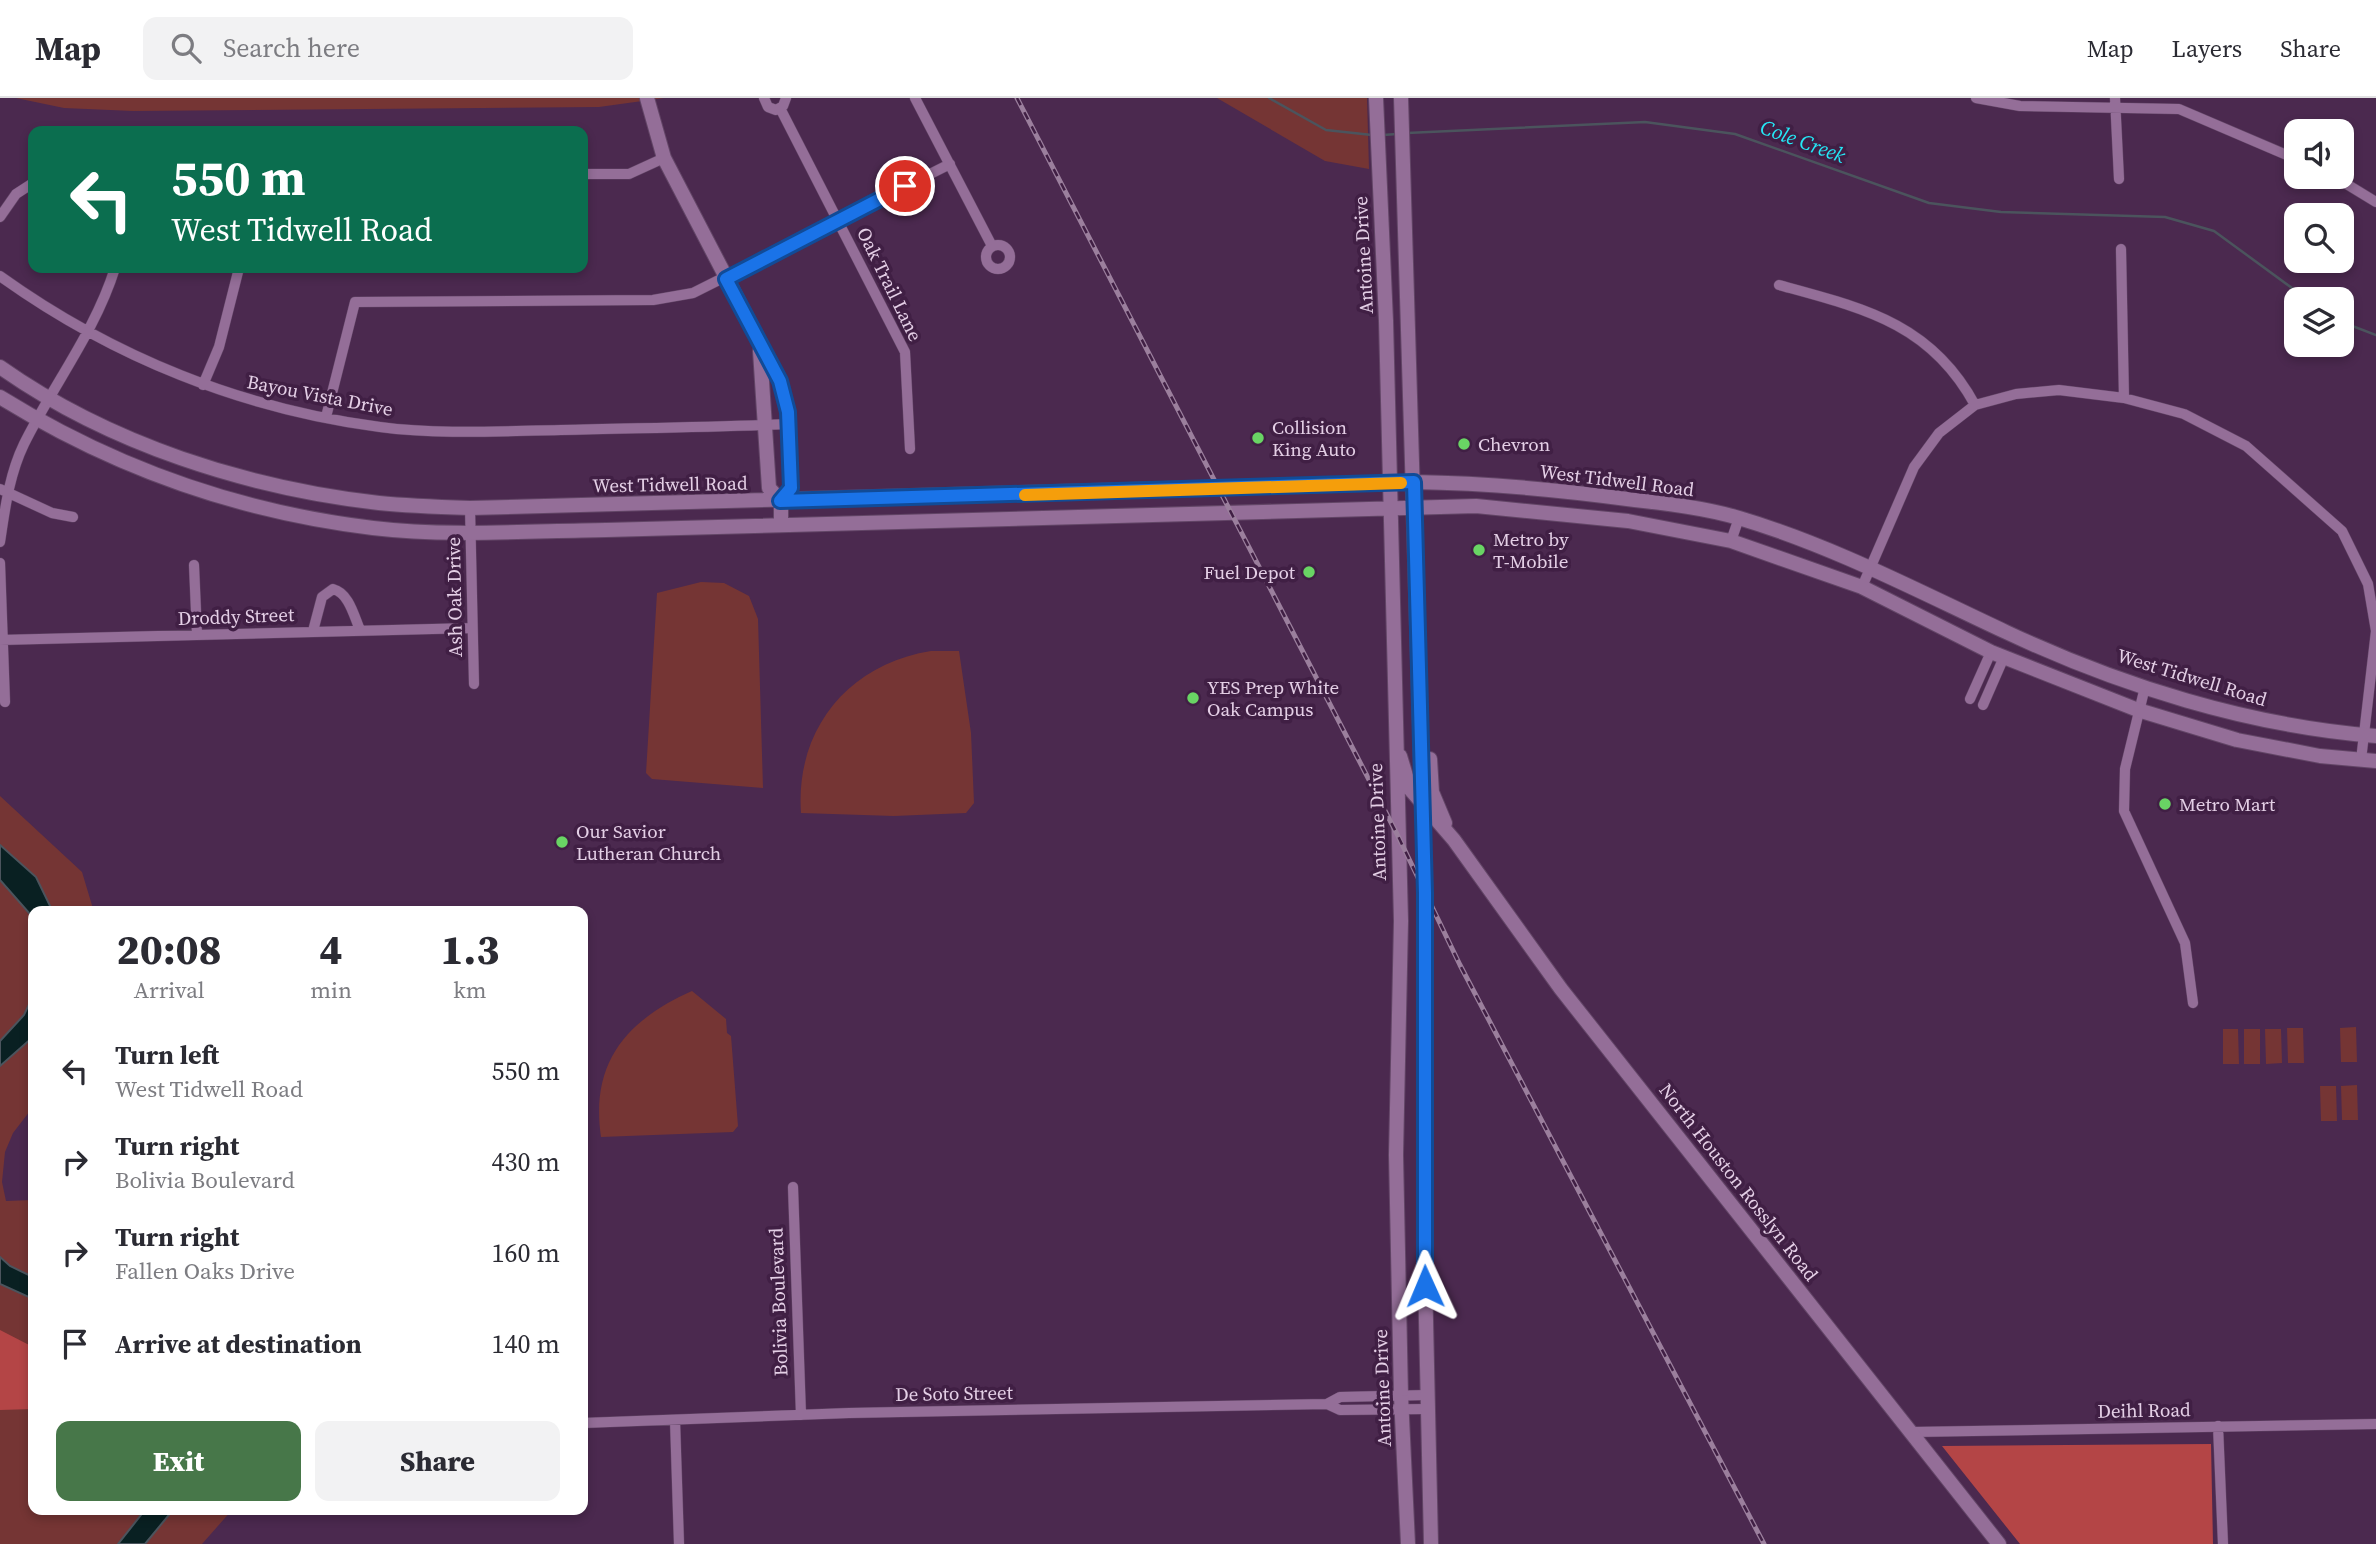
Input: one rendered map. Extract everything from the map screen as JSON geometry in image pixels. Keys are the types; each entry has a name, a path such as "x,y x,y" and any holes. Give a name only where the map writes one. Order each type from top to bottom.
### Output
{"main road":[{"path":"647,98 664,158 780,381 789,424 791,488 780,501"},
{"path":"1401,98 1420,672 1427,1402 1431,1544"},
{"name":"Antoine Drive","path":"1376,103 1390,483 1394,730 1401,921 1396,1155 1401,1403 1408,1544"},
{"path":"760,346 769,488 780,501 781,525"},
{"name":"West Tidwell Road","path":"0,367 114,431 207,466 276,485 379,503 470,508 1094,493 1414,482 1485,484 1692,508 1739,518 1872,566 2008,633 2145,687 2288,725 2371,735"},
{"name":"West Tidwell Road","path":"0,397 85,446 197,490 271,509 375,528 470,532 606,530 1476,506 1615,520 1731,541 1862,587 1997,655 2138,710 2237,740 2369,761"},
{"path":"271,509 276,485"},
{"path":"1256,487 1258,512"},
{"path":"1094,493 1095,516"},
{"path":"951,496 953,520"},
{"path":"606,530 607,505"},
{"path":"1997,655 2008,633"},
{"path":"1393,671 1420,672"},
{"name":"North Houston Rosslyn Road","path":"1420,708 1432,792 1451,837"},
{"name":"North Houston Rosslyn Road","path":"1394,730 1410,789 1451,837 1591,1028 1999,1544"},
{"path":"1423,845 1429,832 1434,829 1451,837"}],"street":[{"path":"764,98 768,107 780,108 786,98"},
{"path":"915,98 992,246"},
{"path":"1976,98 2020,106 2115,110 2179,109 2284,154"},
{"path":"2115,98 2119,179"},
{"name":"Oak Trail Lane","path":"780,108 905,352 910,449"},
{"path":"588,174 629,174 664,158"},
{"path":"326,417 355,302 653,300 693,293 726,279 838,219 950,164"},
{"path":"0,217 16,194 28,186"},
{"path":"2354,189 2376,202"},
{"path":"2121,249 2124,398"},
{"path":"0,542 3,491 24,445 86,333 113,273"},
{"path":"203,385 219,347 238,273"},
{"name":"Bayou Vista Drive","path":"0,276 86,333 203,385 326,417 382,427 461,431 789,424"},
{"path":"1780,285 1884,318 1923,339 1959,374 1975,405"},
{"path":"1862,587 1914,467 1939,433 1975,405 2017,394 2059,390 2124,398 2184,414 2246,446 2342,531 2368,584 2376,631 2369,761"},
{"path":"3,491 52,513 73,517"},
{"name":"Ash Oak Drive","path":"470,508 474,684"},
{"path":"1731,541 1739,518"},
{"path":"0,563 5,702"},
{"path":"194,565 197,635"},
{"path":"313,631 322,597 333,589 340,590 359,630"},
{"name":"Droddy Street","path":"2,639 472,628"},
{"path":"1970,699 1997,655"},
{"path":"1983,705 1997,655"},
{"path":"2145,687 2125,769 2124,811 2185,943 2193,1003"},
{"name":"Bolivia Boulevard","path":"793,1187 801,1415"},
{"name":"De Soto Street","path":"588,1423 801,1415 1327,1404 1340,1396 1401,1403 1427,1402"},
{"path":"675,1420 679,1544"},
{"name":"Deihl Road","path":"1912,1432 2376,1424"},
{"path":"2218,1426 2223,1544"}],"shaded area":[{"path":"16,98 664,98 599,107 133,111 64,108"},
{"path":"1217,98 1367,98 1369,169 1325,161"},
{"path":"701,582 724,583 749,596 758,619 763,788 652,779 646,773 657,593"},
{"path":"931,651 959,651 971,733 974,803 966,813 894,816 801,813 801,783 807,754 818,729 833,706 852,686 875,670 901,658"},
{"path":"0,796 82,872 92,906 28,906 28,1114 13,1133 5,1152 2,1182 6,1201 28,1200 28,1515 228,1515 202,1544 0,1544"},
{"path":"0,845 36,877 50,906 28,906 28,912 0,880"},
{"path":"692,991 726,1019 727,1033 731,1036 738,1126 733,1132 601,1137 601,1087 608,1065 618,1047 632,1030 649,1016"},
{"path":"28,1007 28,1041 0,1066 0,1041 24,1015"},
{"path":"2356,1027 2357,1062 2341,1062 2340,1028"},
{"path":"2287,1028 2303,1028 2304,1063 2288,1063"},
{"path":"2223,1029 2238,1029 2239,1064 2223,1064"},
{"path":"2244,1029 2260,1029 2260,1064 2244,1064"},
{"path":"2265,1029 2281,1029 2282,1063 2266,1064"},
{"path":"2357,1085 2358,1120 2342,1120 2341,1086"},
{"path":"2320,1086 2336,1086 2337,1121 2321,1121"},
{"path":"0,1257 10,1266 28,1275 28,1297 0,1284"},
{"path":"0,1330 28,1344 28,1409 0,1410"},
{"path":"2211,1444 2213,1544 2020,1544 1942,1446"},
{"path":"141,1515 169,1515 145,1544 118,1544"}],"waterway":[{"name":"Cole Creek","path":"1269,98 1326,130 1372,135"},
{"name":"Cole Creek","path":"1407,133 1645,122 1735,134 1929,203 2001,212 2165,217 2214,231 2291,287"},
{"name":"Cole Creek","path":"1383,135 1397,134"},
{"name":"Cole Creek","path":"2354,327 2376,335"}],"railway":[{"path":"1017,98 1397,834 1460,965 1764,1544"}],"slow traffic":[{"path":"1025,495 1401,483"}],"place":[{"name":"Collision King Auto","path":"1258,438"},
{"name":"Chevron","path":"1464,444"},
{"name":"Metro by T-Mobile","path":"1479,550"},
{"name":"Fuel Depot","path":"1309,572"},
{"name":"YES Prep White Oak Campus","path":"1193,698"},
{"name":"Metro Mart","path":"2165,804"},
{"name":"Our Savior Lutheran Church","path":"562,842"}],"route":[{"path":"905,186 726,279 780,381 785,398 791,488 780,501 1414,482 1425,893 1425,1286"}]}
